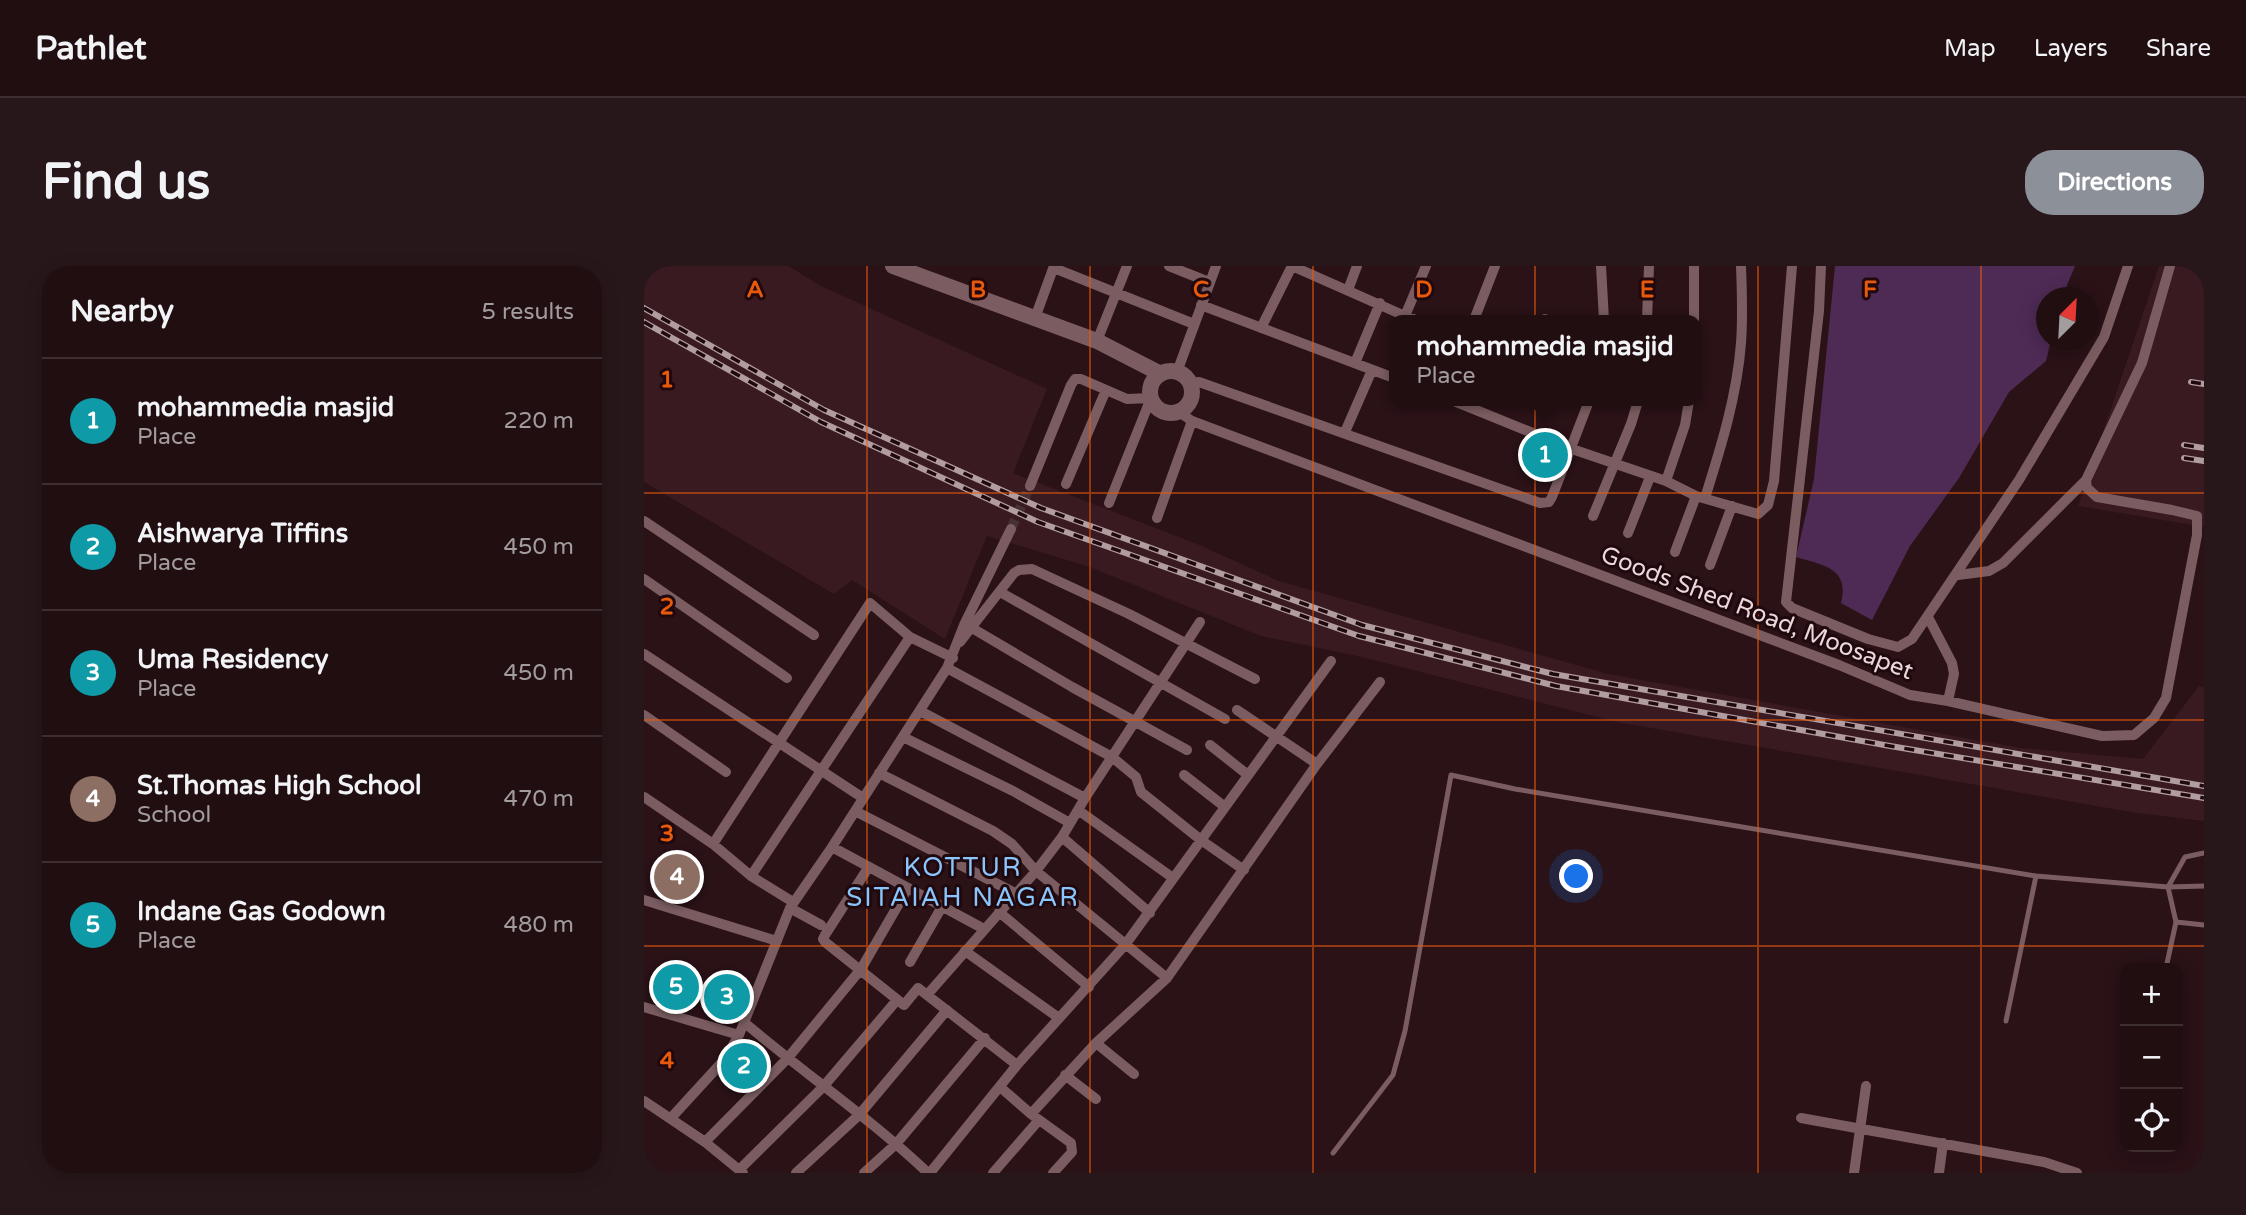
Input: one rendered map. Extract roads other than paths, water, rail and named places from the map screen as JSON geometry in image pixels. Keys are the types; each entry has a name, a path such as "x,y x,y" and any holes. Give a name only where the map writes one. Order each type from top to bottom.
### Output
{"street":[{"path":"892,266 1097,341 1176,376 1345,432 1540,503 1549,502 1552,497 1587,406"},
{"path":"1097,341 1127,266"},
{"path":"1169,266 1209,282"},
{"path":"1176,376 1216,266"},
{"path":"1262,328 1292,266 1403,315"},
{"path":"1348,290 1357,266"},
{"path":"1405,315 1426,266"},
{"path":"1476,315 1495,266"},
{"path":"1601,266 1604,315"},
{"path":"1647,315 1649,266"},
{"path":"1694,266 1694,315"},
{"path":"1675,552 1701,497 1725,433 1741,344 1741,266"},
{"path":"1466,406 1572,449 1666,481 1701,497 1758,514 1768,505 1771,496 1792,266"},
{"path":"1821,266 1819,311 1786,602 1792,608 1843,629 1898,647 1913,639 2019,480 2104,337 2128,266"},
{"path":"1958,575 1989,571 2003,563 2086,480 2142,363 2170,266"},
{"path":"1035,318 1054,267 1194,324"},
{"path":"1355,363 1380,303"},
{"path":"1201,305 1389,376"},
{"path":"1345,432 1372,370"},
{"path":"1109,503 1151,398 1152,384 1176,376"},
{"path":"1157,517 1192,390 1176,376"},
{"path":"1030,486 1075,379 1081,379 1127,399 1151,398"},
{"path":"1066,484 1105,390"},
{"path":"1151,398 1154,404 1165,412 1186,416"},
{"path":"1592,516 1636,406"},
{"path":"1666,481 1685,425 1688,406"},
{"name":"Goods Shed Road, Moosapet","path":"1186,416 1910,695 2102,736 2134,735 2154,718 2166,698 2201,517 2096,497 2087,488 2086,480"},
{"path":"1628,533 1650,477"},
{"path":"1710,565 1731,506"},
{"path":"644,521 814,635"},
{"path":"952,658 964,625 1011,529"},
{"path":"671,1118 725,1059 745,1023 791,905 832,847 972,628 1014,573 1032,569 1255,679"},
{"path":"644,579 787,678"},
{"path":"1000,592 1225,719"},
{"path":"713,844 870,603 910,636 952,658 1112,757 1136,777 1141,792 1244,870"},
{"path":"1928,617 1952,663 1954,674 1948,701"},
{"path":"927,995 1036,871 1062,837 1200,622"},
{"path":"972,628 1187,750"},
{"path":"751,876 910,636"},
{"path":"644,654 863,798"},
{"path":"745,1023 929,1173 1017,1065 1125,945 1331,661"},
{"path":"993,1173 1065,1075 1167,978 1317,764 1380,682"},
{"path":"1237,710 1317,764"},
{"path":"920,711 1085,798"},
{"path":"644,715 726,772"},
{"path":"903,737 1013,791 1070,823"},
{"path":"1210,745 1248,775"},
{"path":"879,773 993,831 1012,844 1036,871 1167,978"},
{"path":"1184,775 1225,807"},
{"path":"644,797 713,844 751,876 821,925"},
{"path":"1078,810 1173,878"},
{"path":"855,811 1015,893"},
{"path":"1062,837 1150,913"},
{"path":"832,847 984,929"},
{"path":"868,868 823,939 904,1005 918,988 1017,1065"},
{"path":"705,1142 787,1059 861,969 908,888"},
{"path":"644,900 777,941"},
{"path":"911,962 943,905"},
{"path":"999,912 1089,986"},
{"path":"965,951 1059,1018"},
{"path":"644,1101 705,1142 741,1172 823,1087 897,1000"},
{"path":"644,1007 739,1035"},
{"path":"796,1173 859,1115 947,1010"},
{"path":"864,1173 896,1144 985,1038"},
{"path":"1096,1043 1134,1074"},
{"path":"1065,1075 1096,1100"},
{"path":"1854,1173 1867,1086"},
{"path":"1000,1087 1071,1143 1072,1152 1054,1173"},
{"path":"1801,1118 2044,1162 2077,1173"},
{"path":"1939,1173 1943,1143"}],"lane":[{"path":"1333,1153 1393,1075 1405,1031 1451,775 1515,789 2036,876 2168,887 2204,886"},
{"path":"2167,963 2176,922 2168,887 2185,857 2204,853"},
{"path":"2006,1021 2036,876"},
{"path":"2176,922 2204,925"}],"tunnel":[{"path":"1011,529 1030,486"}],"railway":[{"path":"644,308 824,410 1041,508 1362,625 1553,674 2204,786"},
{"path":"644,322 821,422 1038,522 1359,636 1556,686 1890,746 2204,798"},
{"path":"2191,382 2204,384"},
{"path":"2184,445 2204,448"},
{"path":"2184,458 2204,461"}],"place":[{"name":"mohammedia masjid","path":"1545,455"},
{"name":"St.Thomas High School","path":"677,877"},
{"name":"Indane Gas Godown","path":"676,987"},
{"name":"Uma Residency","path":"727,997"},
{"name":"Aishwarya Tiffins","path":"744,1066"}],"district":[{"name":"KOTTUR SITAIAH NAGAR","path":"963,882"}]}
